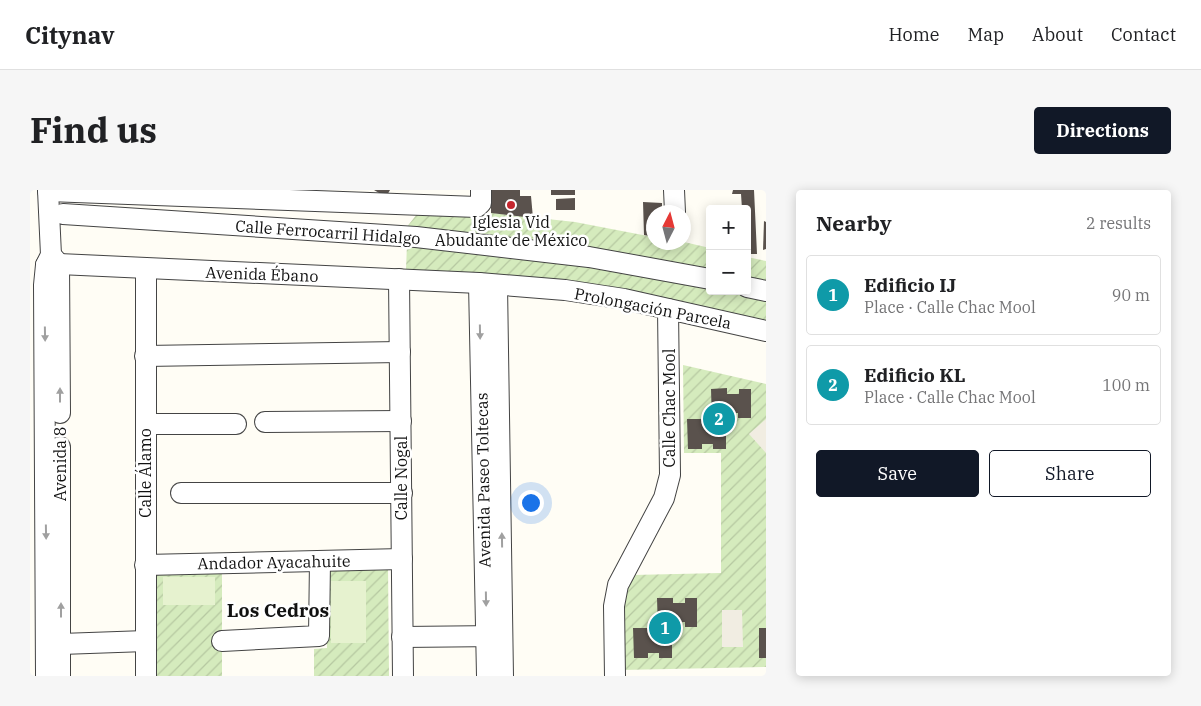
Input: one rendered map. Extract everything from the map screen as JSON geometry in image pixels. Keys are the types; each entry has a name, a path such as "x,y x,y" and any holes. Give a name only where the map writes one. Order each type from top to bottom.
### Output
{"street":[{"path":"48,190 481,198"},
{"name":"Avenida 8","path":"46,670 48,190"},
{"path":"674,190 674,205"},
{"name":"Calle Ferrocarril Hidalgo","path":"63,214 416,237 589,257 706,278"},
{"name":"Avenida Ébano","path":"48,273 146,269 488,284"},
{"name":"Calle Álamo","path":"146,269 146,676"},
{"name":"Avenida 8","path":"46,670 60,644 46,571 38,479 38,393 48,273"},
{"name":"Calle Nogal","path":"399,279 402,676"},
{"name":"Prolongación Parcela","path":"488,284 565,290 668,309 766,331"},
{"name":"Avenida Paseo Toltecas","path":"488,284 495,636 503,676"},
{"path":"751,288 766,291"},
{"name":"Calle Chac Mool","path":"615,676 614,606 618,585 664,498 670,475 668,309"},
{"path":"146,356 400,352"},
{"path":"265,422 401,421"},
{"path":"146,424 236,424"},
{"path":"180,493 402,493"},
{"name":"Andador Ayacahuite","path":"145,564 402,559"},
{"path":"222,641 312,638 319,636 320,561"},
{"path":"402,637 495,636"},
{"name":"Avenida Paseo Toltecas","path":"487,676 495,636"},
{"path":"60,644 146,641"}],"green space":[{"path":"492,213 575,222 646,236 646,250 691,250 691,244 706,247 706,270 406,228 417,214"},
{"path":"407,244 532,257 706,286 706,295 748,295 766,299 766,325 476,274 406,270"},
{"path":"751,258 766,261 766,284 751,281"},
{"path":"683,365 766,384 766,667 622,670 622,598 632,575 721,573 721,453 684,453"},
{"path":"388,566 389,676 314,676 314,649 327,648 326,567"},
{"path":"222,571 222,676 156,676 156,572"},
{"path":"163,577 215,577 215,605 163,605"},
{"path":"331,581 366,581 366,643 331,643"}],"shaded area":[{"path":"766,419 766,453 749,434"},
{"path":"722,610 742,610 743,647 722,647"}],"building":[{"path":"374,190 390,190 386,197"},
{"name":"Iglesia Vid Abudante de México","path":"491,190 520,190 520,196 531,196 533,218 491,213"},
{"path":"551,190 575,190 575,195 551,195"},
{"path":"733,190 754,190 757,254 751,254 751,205 742,205 741,194 732,194"},
{"path":"575,198 575,210 556,210 556,199"},
{"path":"643,202 662,203 662,205 646,205 646,235 644,235"},
{"path":"764,221 766,222 766,249 763,250"},
{"path":"727,388 727,394 739,394 739,389 751,389 751,418 738,418 738,413 726,413 726,449 713,449 713,444 702,444 702,449 688,449 687,419 703,419 703,423 712,423 711,389"},
{"path":"657,598 673,598 673,603 685,603 685,598 697,598 697,627 685,627 685,622 672,623 672,658 659,658 659,653 648,653 648,658 634,658 633,628 649,628 649,632 658,632"},
{"path":"759,628 766,628 766,658 759,658"}],"place":[{"name":"Iglesia Vid Abudante de México","path":"511,205"},
{"name":"Edificio KL","path":"719,419"},
{"name":"Edificio IJ","path":"665,628"}],"district":[{"name":"Los Cedros","path":"278,610"}]}
